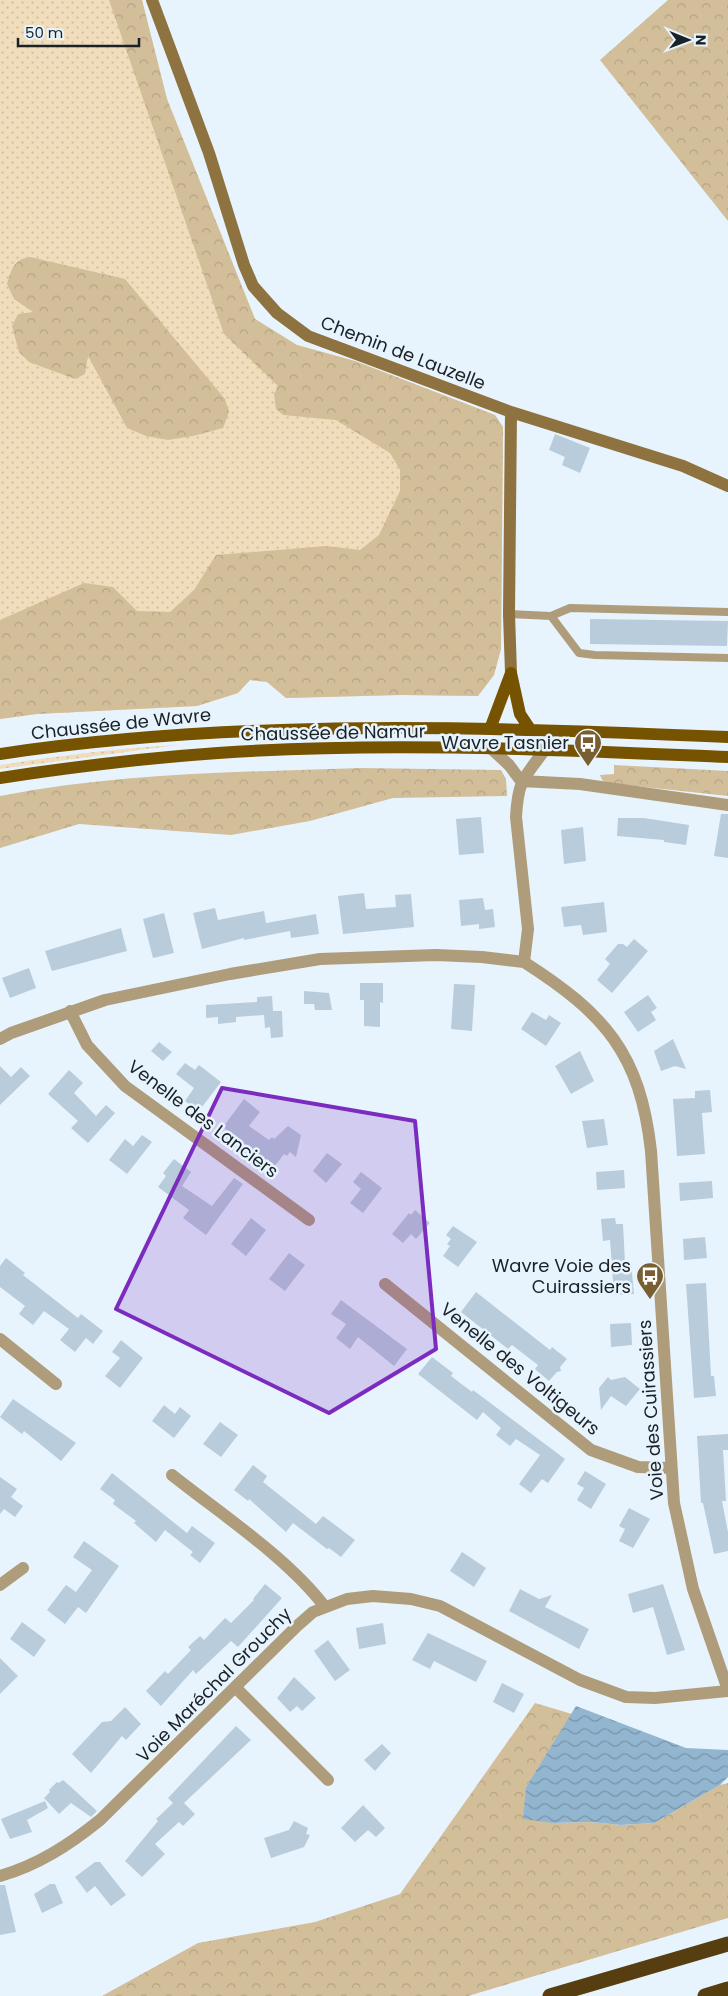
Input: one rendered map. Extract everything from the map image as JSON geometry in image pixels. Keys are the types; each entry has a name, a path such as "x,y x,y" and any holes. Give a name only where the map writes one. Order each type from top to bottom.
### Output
{"highway":[{"path":"550,1996 728,1944"},
{"path":"705,1996 728,1989"}],"main road":[{"path":"490,729 511,673"},
{"path":"511,673 520,714 530,729"},
{"name":"Chaussée de Namur","path":"306,728 530,729 728,737"},
{"name":"Chaussée de Wavre","path":"0,754 136,737 306,728"},
{"name":"Chaussée de Namur","path":"0,778 127,761 219,753 357,748 544,751 728,757"}],"street":[{"name":"Chemin de Lauzelle","path":"152,0 209,153 252,286 277,313 308,336 512,412 683,466 728,486"},
{"path":"511,673 509,614 512,412"},
{"path":"493,750 509,765 521,781"},
{"path":"0,1039 11,1033 104,1000 220,976 320,959 436,955 482,957 524,962 528,929 516,818 521,781 544,751"},
{"path":"521,781 580,784 728,805"},
{"name":"Voie des Cuirassiers","path":"524,962 566,991 598,1018 628,1061 640,1090 648,1120 651,1151 670,1468 676,1512 693,1589 728,1691"},
{"name":"Venelle des Lanciers","path":"70,1012 87,1044 124,1086 309,1220"},
{"name":"Venelle des Voltigeurs","path":"385,1284 592,1450 638,1467 670,1468"},
{"path":"0,1340 56,1384"},
{"path":"172,1476 291,1569 310,1587 325,1607"},
{"path":"0,1585 22,1568"},
{"name":"Voie Maréchal Grouchy","path":"0,1876 38,1862 69,1844 100,1820 116,1807 274,1647 313,1612 347,1599 373,1596 411,1598 440,1606 580,1680 626,1697 655,1698 728,1691"},
{"path":"235,1687 328,1780"}],"lane":[{"path":"509,614 551,616 570,608 728,612"},
{"path":"551,616 579,653 728,658"}],"highlighted area":[{"path":"222,1088 415,1121 436,1349 329,1413 116,1309"}],"shaded area":[{"path":"0,0 142,0 167,99 255,319 297,345 355,361 495,415 503,427 501,649 494,675 478,696 401,695 286,698 267,682 250,680 238,693 197,706 37,714 0,719"},
{"path":"178,745 0,769 0,765 66,756"}],"green space":[{"path":"109,0 142,0 167,99 255,319 297,345 355,361 495,415 503,427 501,649 494,675 478,696 401,695 286,698 267,682 250,680 238,693 197,706 37,714 0,719 0,620 84,583 113,587 137,611 170,612 194,590 216,555 326,546 360,550 379,535 400,491 400,470 390,453 336,420 283,415 276,409 274,394 278,386 224,334"},
{"path":"668,0 728,0 728,221 600,60"},
{"path":"30,257 125,279 225,399 229,412 223,428 168,440 146,436 127,428 88,356 85,374 75,379 29,362 19,352 12,326 18,314 33,312 14,299 7,284 14,266 20,260"},
{"path":"614,765 728,771 728,796 607,783 602,780 600,775 614,774"},
{"path":"361,768 501,770 506,779 507,796 393,798 310,821 231,835 79,824 0,848 0,796 90,782 135,778"},
{"path":"535,1703 572,1714 526,1787 553,1823 590,1822 621,1825 654,1823 720,1785 728,1783 728,1918 468,1996 102,1996 198,1943 315,1922 400,1894"}],"water":[{"path":"576,1706 686,1748 728,1750 728,1777 720,1785 654,1823 621,1825 590,1822 553,1823 523,1819 526,1787"}],"building":[{"path":"555,434 590,448 580,473 562,465 565,457 549,450"},
{"path":"590,619 728,621 727,646 590,644"},
{"path":"721,814 728,814 728,858 714,856"},
{"path":"481,817 484,853 459,855 456,819"},
{"path":"618,818 644,818 689,825 686,845 664,842 664,840 617,836"},
{"path":"583,827 586,861 564,864 561,830"},
{"path":"364,893 366,909 396,907 395,895 411,894 414,927 343,934 338,896"},
{"path":"483,898 485,910 493,909 495,927 479,929 479,924 461,926 459,900"},
{"path":"604,902 607,932 583,935 581,925 564,927 561,907"},
{"path":"215,908 218,920 264,911 266,923 316,914 319,934 291,938 290,931 244,940 244,938 202,949 193,913"},
{"path":"164,913 174,953 153,958 143,919"},
{"path":"121,928 127,951 52,971 45,951"},
{"path":"634,939 648,951 612,993 597,980 610,964 605,959 618,944 623,944 627,947"},
{"path":"29,968 36,988 10,998 2,978"},
{"path":"360,983 383,983 383,1003 380,1002 380,1027 364,1026 364,1000 360,1000"},
{"path":"454,984 475,985 472,1031 451,1029"},
{"path":"304,991 329,993 332,1010 315,1010 314,1004 304,1004"},
{"path":"648,995 657,1008 651,1012 656,1020 638,1032 624,1012"},
{"path":"272,996 273,1011 282,1011 283,1037 271,1038 270,1027 265,1028 264,1015 236,1017 236,1022 218,1024 218,1017 206,1018 206,1005 257,1002 257,997"},
{"path":"532,1012 546,1020 549,1015 561,1023 546,1046 521,1029"},
{"path":"673,1039 686,1069 675,1066 661,1071 654,1051"},
{"path":"159,1042 172,1052 163,1061 151,1051"},
{"path":"580,1051 594,1081 571,1094 555,1066"},
{"path":"185,1063 195,1070 199,1065 221,1082 199,1111 185,1101 194,1088 176,1074"},
{"path":"0,1066 11,1077 21,1067 30,1076 0,1105"},
{"path":"69,1070 83,1083 74,1093 96,1116 106,1105 115,1113 88,1143 71,1128 78,1121 48,1094"},
{"path":"710,1090 712,1112 702,1113 705,1154 677,1156 673,1099 695,1098 695,1091"},
{"path":"244,1099 260,1112 249,1126 269,1140 272,1137 274,1139 288,1126 301,1135 296,1157 290,1152 287,1156 284,1154 274,1167 223,1127"},
{"path":"604,1119 608,1145 587,1148 582,1121"},
{"path":"142,1135 152,1142 127,1174 109,1160 125,1139 133,1146"},
{"path":"327,1153 342,1164 326,1183 313,1171"},
{"path":"174,1159 191,1172 182,1186 212,1206 234,1178 243,1184 206,1235 183,1218 189,1210 158,1187 166,1176 163,1173"},
{"path":"624,1170 625,1188 597,1190 596,1172"},
{"path":"361,1172 382,1188 363,1213 350,1203 361,1189 353,1182"},
{"path":"712,1181 713,1198 680,1201 679,1183"},
{"path":"415,1210 430,1223 416,1239 411,1234 403,1243 392,1234 409,1213 411,1215"},
{"path":"251,1218 266,1230 246,1256 231,1244"},
{"path":"615,1218 616,1224 623,1224 625,1263 631,1262 634,1294 614,1295 610,1240 603,1241 601,1219"},
{"path":"453,1226 477,1242 458,1267 443,1256 450,1246 447,1244 451,1239 446,1235"},
{"path":"705,1237 707,1258 684,1260 683,1239"},
{"path":"289,1253 305,1265 285,1291 269,1279"},
{"path":"6,1258 25,1273 23,1275 78,1318 81,1314 103,1331 93,1344 86,1338 75,1352 60,1340 69,1329 44,1311 33,1325 19,1314 25,1306 0,1287 0,1266"},
{"path":"706,1283 711,1376 714,1376 716,1396 694,1398 686,1284"},
{"path":"476,1292 550,1350 552,1347 567,1359 560,1367 561,1371 557,1372 549,1381 535,1369 538,1365 512,1345 508,1349 461,1312"},
{"path":"341,1300 407,1349 394,1366 358,1337 350,1349 336,1338 346,1324 331,1314"},
{"path":"631,1323 632,1345 611,1347 610,1324"},
{"path":"121,1340 143,1358 120,1388 105,1376 120,1358 112,1352"},
{"path":"432,1357 453,1373 451,1376 472,1392 473,1390 565,1459 548,1483 542,1479 531,1493 519,1484 540,1455 516,1439 510,1446 496,1435 501,1428 483,1412 477,1420 418,1374"},
{"path":"608,1377 611,1380 625,1377 640,1389 626,1406 611,1396 601,1410 599,1388"},
{"path":"13,1399 76,1443 61,1461 24,1431 22,1434 0,1417"},
{"path":"164,1405 175,1414 180,1407 191,1416 174,1438 152,1421"},
{"path":"220,1422 238,1435 221,1457 203,1444"},
{"path":"728,1434 728,1450 723,1450 726,1501 722,1501 728,1532 728,1551 714,1554 703,1503 701,1503 697,1436"},
{"path":"253,1465 267,1476 263,1482 316,1524 323,1516 355,1540 341,1557 329,1548 327,1549 293,1523 286,1532 249,1499 248,1501 234,1490"},
{"path":"585,1471 606,1484 591,1509 577,1500 584,1488 577,1484"},
{"path":"112,1473 187,1533 192,1526 215,1543 200,1563 190,1555 193,1552 165,1530 156,1542 134,1523 136,1521 113,1504 115,1500 100,1489"},
{"path":"0,1477 17,1489 11,1497 23,1506 15,1517 4,1509 0,1514"},
{"path":"629,1508 650,1519 633,1548 619,1541 625,1529 619,1526"},
{"path":"84,1541 119,1566 86,1613 78,1607 65,1624 47,1610 66,1585 76,1592 92,1570 73,1557"},
{"path":"462,1552 486,1568 474,1587 450,1571"},
{"path":"265,1584 282,1598 238,1647 231,1641 196,1674 193,1670 161,1706 146,1691 165,1671 168,1674 191,1650 188,1647 200,1636 204,1640 225,1618 231,1623 254,1600"},
{"path":"663,1584 685,1650 667,1655 653,1607 633,1613 628,1594"},
{"path":"520,1589 539,1599 552,1595 545,1607 589,1629 579,1649 509,1611"},
{"path":"22,1622 46,1640 34,1657 10,1639"},
{"path":"383,1623 386,1644 359,1649 356,1628"},
{"path":"428,1633 487,1661 476,1682 434,1661 430,1669 412,1660"},
{"path":"328,1640 350,1670 335,1681 314,1651"},
{"path":"0,1658 18,1676 0,1694"},
{"path":"294,1677 316,1698 302,1711 297,1706 290,1712 277,1698"},
{"path":"502,1683 524,1694 514,1713 493,1702"},
{"path":"125,1707 141,1724 126,1740 122,1736 91,1773 72,1754 102,1722 111,1721"},
{"path":"236,1726 251,1740 184,1803 195,1814 183,1826 179,1822 155,1844 165,1854 142,1877 125,1861 158,1821 156,1819 173,1803 168,1798"},
{"path":"382,1744 391,1753 375,1771 364,1760"},
{"path":"63,1780 97,1811 91,1817 71,1803 59,1814 44,1798 57,1782 59,1783"},
{"path":"45,1801 48,1808 27,1820 32,1832 10,1839 1,1819"},
{"path":"363,1805 385,1828 376,1837 368,1830 355,1842 341,1828"},
{"path":"294,1821 308,1828 306,1834 310,1835 304,1847 271,1858 264,1838 289,1830"},
{"path":"95,1862 100,1862 126,1895 111,1906 95,1886 87,1893 75,1877"},
{"path":"50,1884 55,1884 63,1903 42,1913 34,1894"},
{"path":"0,1885 5,1885 16,1932 0,1935"}],"place":[{"name":"Wavre Tasnier","path":"588,767"},
{"name":"Wavre Voie des Cuirassiers","path":"650,1300"}]}
